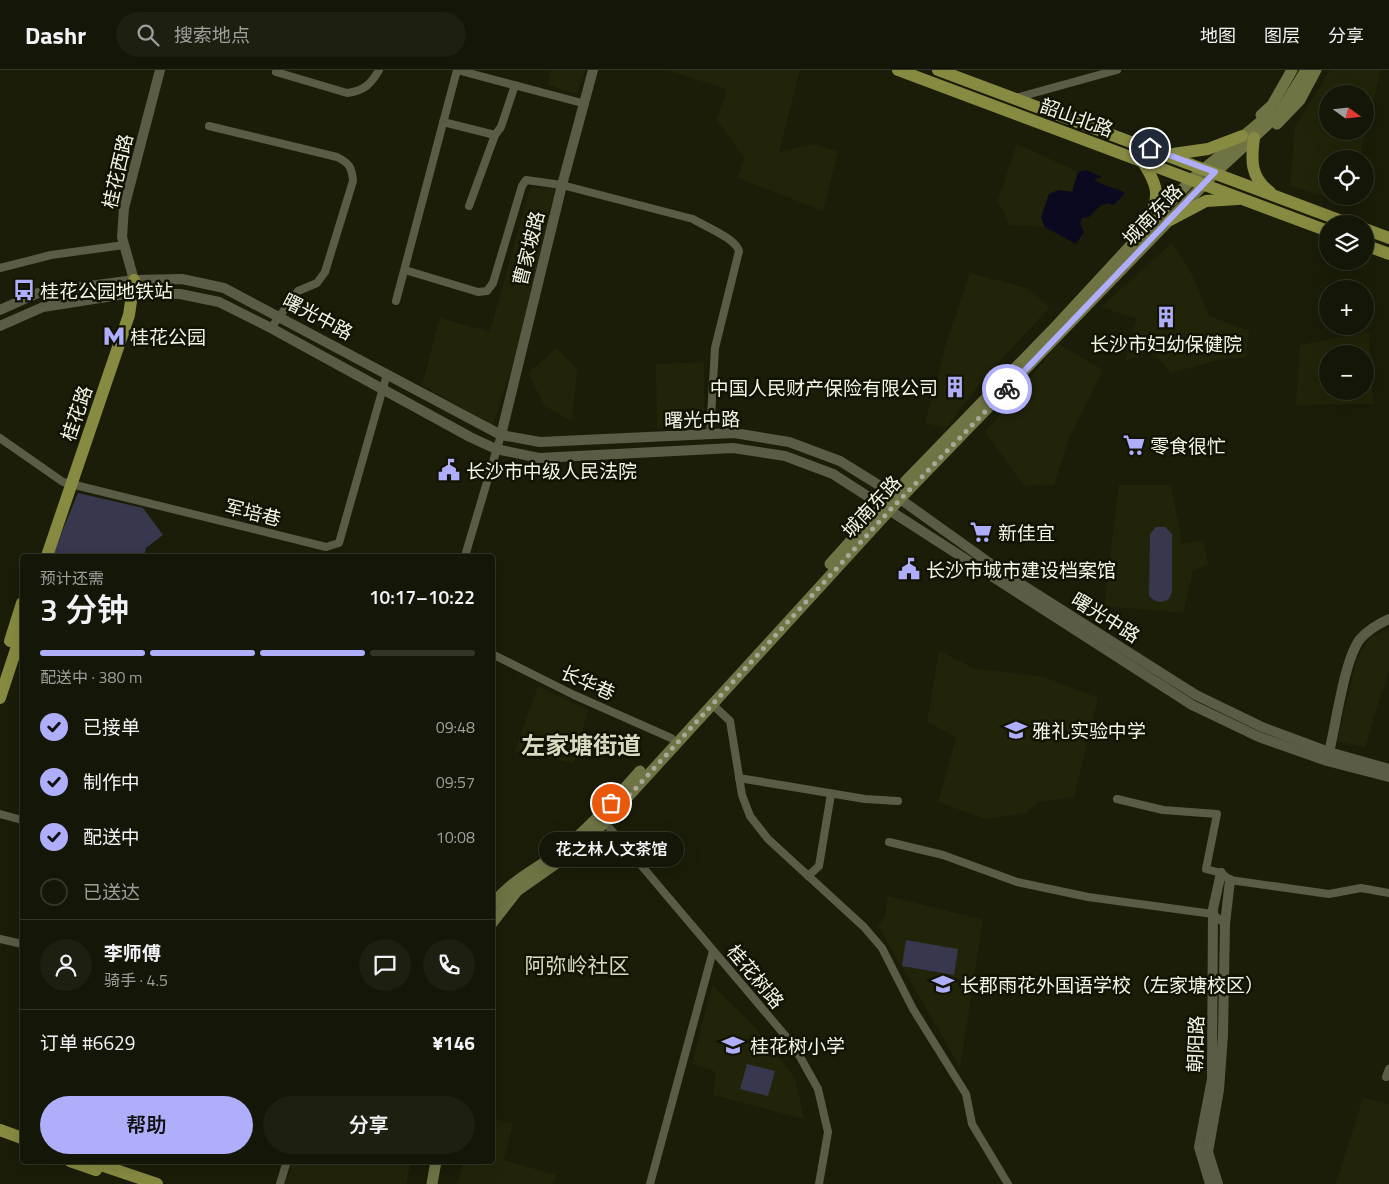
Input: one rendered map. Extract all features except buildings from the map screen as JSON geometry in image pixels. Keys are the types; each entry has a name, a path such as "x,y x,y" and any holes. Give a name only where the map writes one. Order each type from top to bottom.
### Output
{"main road":[{"name":"韶山北路","path":"898,70 1319,227"},
{"name":"韶山北路","path":"938,70 1210,170 1325,215"},
{"path":"1278,198 1264,188 1253,171 1250,135 1272,105 1292,70"},
{"path":"1277,112 1300,70"},
{"path":"1277,112 1306,70"},
{"path":"1167,154 1208,149 1278,124 1300,100 1316,70"},
{"name":"城南东路","path":"495,919 517,891 570,854 712,704 896,497 1192,179 1210,170 1277,112"},
{"path":"1142,161 1153,178 1157,202 1144,232"},
{"name":"城南东路","path":"896,497 1205,184 1210,170"},
{"path":"1170,220 1206,201 1242,198"},
{"path":"1374,232 1389,238"},
{"path":"1374,248 1389,254"},
{"name":"桂花路","path":"39,554 129,315 129,280"},
{"name":"桂花路","path":"48,554 67,483"},
{"name":"城南东路","path":"495,902 518,878 561,850 602,819 671,738 886,508"},
{"path":"0,671 20,610"},
{"path":"0,698 20,637"},
{"path":"0,1130 20,1137"},
{"path":"0,1137 20,1144"},
{"path":"79,1164 137,1184"},
{"path":"98,1164 157,1184"},
{"path":"424,1184 427,1164"},
{"path":"432,1184 435,1164"}],"street":[{"name":"桂花西路","path":"129,280 122,237 124,208 160,70"},
{"path":"276,72 347,93 359,92 368,87 379,70"},
{"path":"396,301 457,70 582,103"},
{"name":"曹家坡路","path":"501,435 582,103 592,70"},
{"path":"1015,98 1117,70"},
{"path":"469,206 495,135 501,128 515,85"},
{"path":"443,122 495,135"},
{"path":"209,126 337,157 347,162 352,170 353,181 325,272 317,283 298,291 271,328"},
{"path":"405,270 478,292 487,291 493,283 522,186 526,180 562,185 693,219 706,228 728,238 737,246 738,260 715,348 710,434"},
{"path":"0,268 51,255 124,245"},
{"name":"曙光中路","path":"0,310 38,293 129,280 182,279 224,288 280,315 501,435 540,442 734,432 789,442 840,461 896,497 1005,574 1196,696 1262,727 1329,752 1389,768"},
{"name":"曙光中路","path":"0,326 43,307 128,294 180,294 220,302 470,437 496,449 539,458 733,448 785,456 825,471 886,508 998,582 1192,705 1258,737 1327,761 1389,777"},
{"name":"军培巷","path":"0,438 67,483 326,547 339,543 387,374"},
{"path":"465,554 501,435"},
{"path":"1329,752 1351,656 1360,639 1376,625 1389,619"},
{"name":"长华巷","path":"495,656 574,695 671,738"},
{"path":"712,704 730,721 742,795 750,816 768,839 864,927 882,948 913,1009 966,1094 972,1124 1008,1184"},
{"path":"739,778 831,794 898,801"},
{"path":"808,876 819,866 831,794"},
{"path":"1117,799 1163,810 1217,814 1206,869 1221,873 1230,880 1329,894 1361,888 1389,893"},
{"path":"0,814 20,819"},
{"name":"桂花树路","path":"602,819 794,1046 818,1089 828,1132 820,1184"},
{"path":"889,842 943,855 1017,882 1088,897 1213,914 1225,924"},
{"name":"朝阳路","path":"1210,1184 1199,1147 1212,1079 1213,914 1221,873"},
{"name":"朝阳路","path":"1218,1184 1208,1152 1221,1062 1225,924 1230,880"},
{"path":"0,939 20,944"},
{"path":"650,1184 713,951"},
{"path":"1386,1077 1389,1069"},
{"path":"280,1184 286,1164"}],"shaded area":[{"path":"551,70 585,70 577,94 548,85"},
{"path":"667,70 800,70 779,152 814,144 838,152 823,211 738,178 744,158 717,120 727,89"},
{"path":"1330,70 1381,70 1374,98 1374,85 1321,85"},
{"path":"1319,88 1319,140 1364,140 1361,150 1319,150 1319,195 1290,186 1295,127"},
{"path":"1017,144 1078,172 1072,192 1058,190 1041,217 1045,227 1010,225 998,201"},
{"path":"1086,170 1102,177 1094,179 1099,182 1125,193 1114,205 1107,203 1100,206 1089,217 1082,218 1080,224 1084,232 1076,244 1045,227 1041,217 1049,194 1058,190 1072,192 1078,172"},
{"path":"530,188 555,188 516,355 493,425 422,385 440,318 490,332"},
{"path":"1172,243 1191,273 1209,316 1249,331 1246,357 1219,360 1171,373 1152,351 1125,361 1137,319 1101,307"},
{"path":"970,273 1027,288 1050,307 988,374 946,428 925,423 947,341"},
{"path":"1353,335 1369,335 1370,345 1319,345 1319,400 1373,400 1373,404 1296,405 1300,345"},
{"path":"1058,344 1103,370 1068,441 1054,485 1024,486 985,432"},
{"path":"557,348 577,369 572,421 545,406 528,373"},
{"path":"704,362 704,426 657,428 656,364"},
{"path":"1119,485 1171,485 1182,544 1203,540 1208,564 1193,571 1183,613 1104,606"},
{"path":"78,493 143,508 163,535 146,548 144,554 53,554"},
{"path":"1156,527 1165,527 1172,534 1172,592 1169,599 1161,602 1153,600 1149,595 1150,534"},
{"path":"1389,629 1389,670 1365,747 1337,741 1357,659 1371,637"},
{"name":"雅礼实验中学","path":"939,651 973,668 1044,677 1098,698 1074,797 1038,802 1026,813 986,819 938,802 956,738 927,721"},
{"path":"538,686 588,710 574,763 515,751"},
{"name":"长郡雨花外国语学校（左家塘校区）","path":"888,896 983,920 960,1067 878,926 885,916"},
{"path":"906,940 958,949 954,975 902,966"},
{"name":"桂花树小学","path":"712,985 754,1026 795,1078 804,1119 713,1095 716,1072 692,1064"},
{"path":"747,1064 775,1071 768,1096 740,1089"},
{"path":"1363,1098 1389,1104 1389,1184 1336,1184"},
{"path":"495,1119 513,1123 504,1160 556,1175 553,1184 457,1184 463,1164 495,1164"},
{"path":"292,1164 410,1164 406,1184 285,1184"}],"way so far":[{"path":"611,803 599,816 605,822 890,510 1007,389"}],"place":[{"name":"桂花公园地铁站","path":"24,290"},
{"name":"长沙市妇幼保健院","path":"1166,317"},
{"name":"桂花公园","path":"114,336"},
{"name":"中国人民财产保险有限公司","path":"955,387"},
{"name":"零食很忙","path":"1134,445"},
{"name":"长沙市中级人民法院","path":"449,470"},
{"name":"新佳宜","path":"981,532"},
{"name":"长沙市城市建设档案馆","path":"909,569"},
{"name":"雅礼实验中学","path":"1016,730"},
{"name":"花之林人文茶馆","path":"611,803"},
{"name":"长郡雨花外国语学校（左家塘校区）","path":"943,984"},
{"name":"桂花树小学","path":"733,1045"}],"district":[{"name":"左家塘街道","path":"581,745"},
{"name":"阿弥岭社区","path":"577,965"}],"route":[{"path":"1007,389 1215,172 1150,148"}]}
